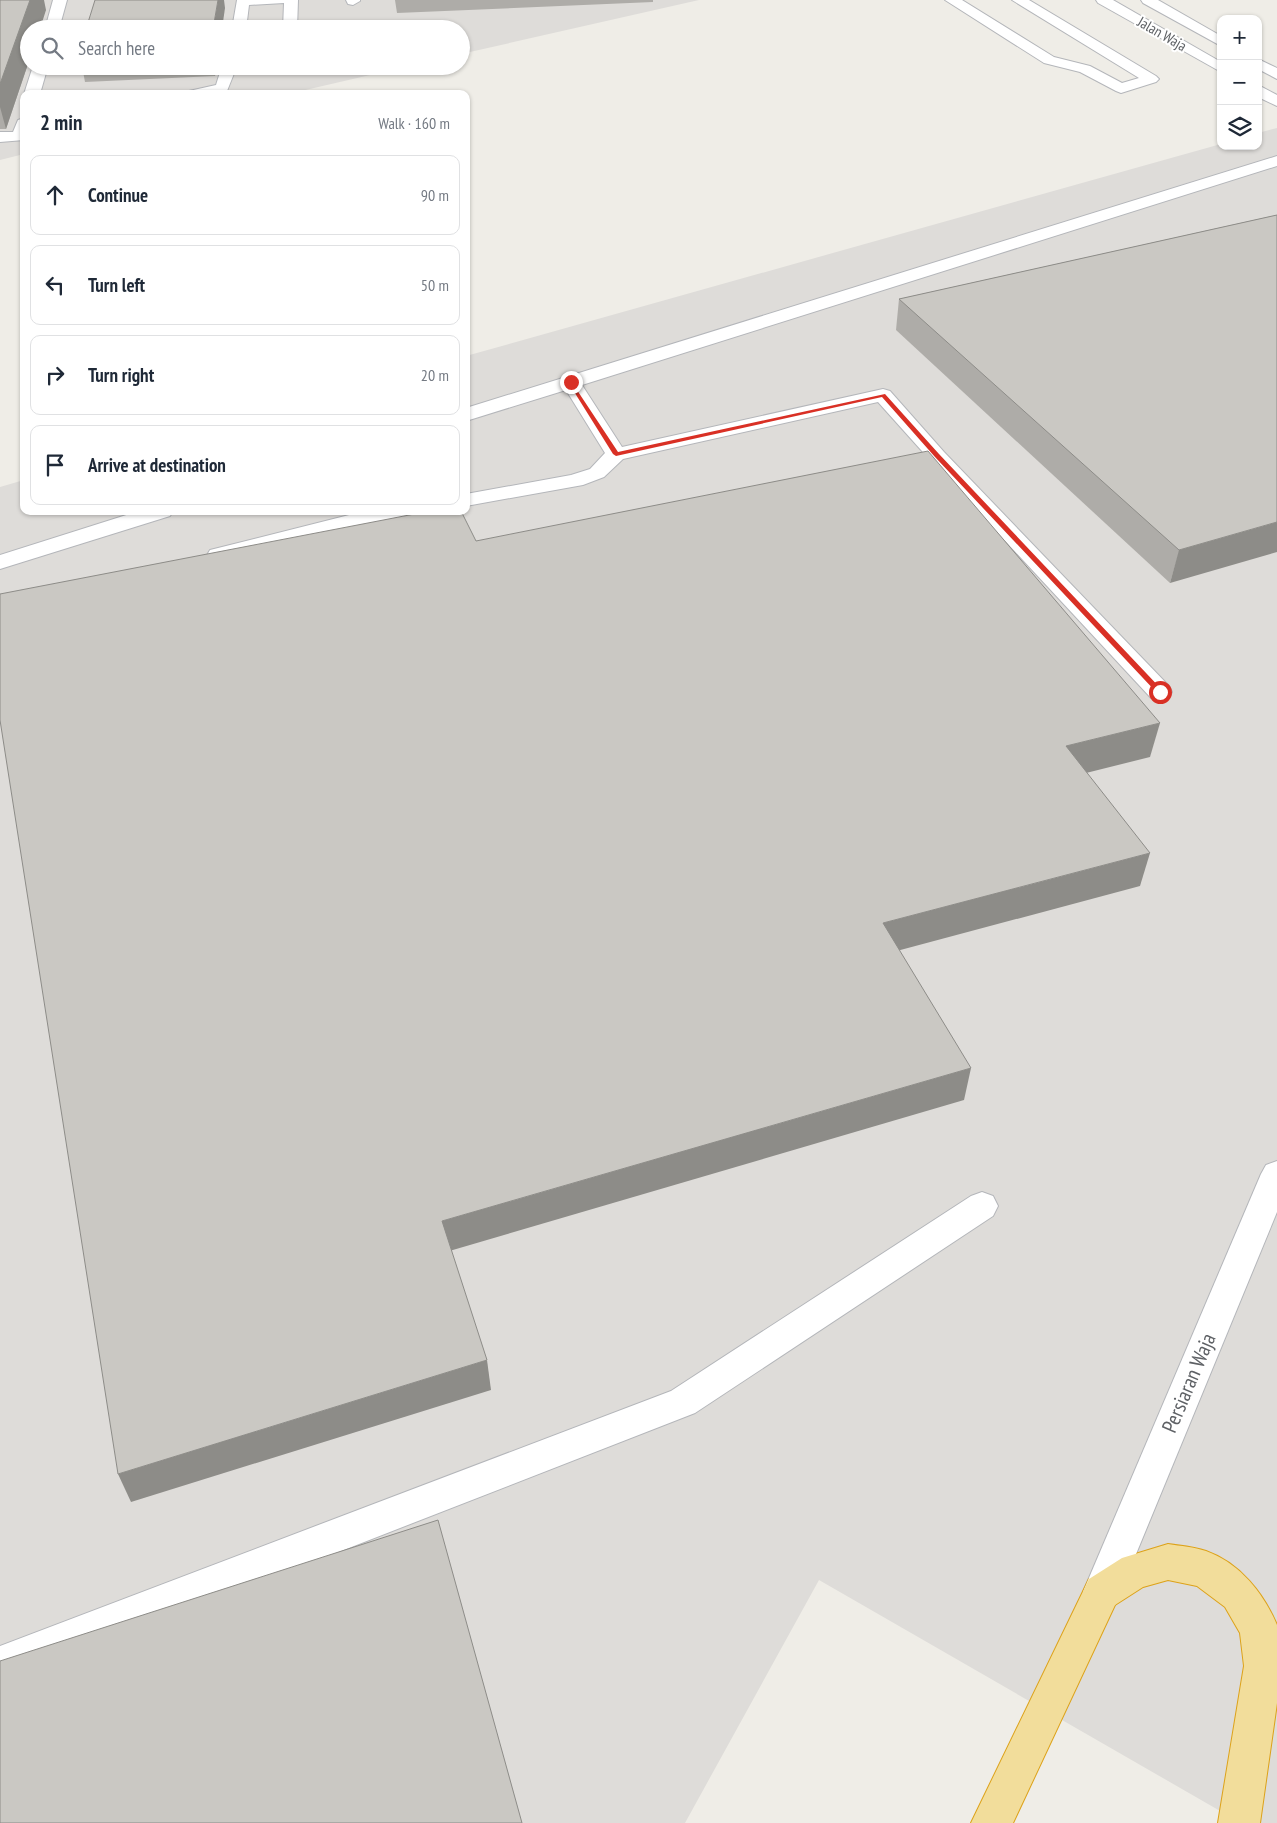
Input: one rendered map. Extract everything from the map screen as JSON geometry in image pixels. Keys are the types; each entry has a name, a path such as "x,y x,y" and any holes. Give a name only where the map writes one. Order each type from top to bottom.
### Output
{"highway":[{"path":"992,1823 1102,1592 1134,1571 1168,1562 1205,1569 1238,1594 1259,1628 1263,1666 1239,1823"}],"street":[{"path":"54,20 60,0"},
{"path":"240,20 243,1 280,0"},
{"path":"290,20 291,0"},
{"path":"952,0 1049,60 1085,69 1121,88 1152,79 1019,0"},
{"name":"Jalan Waja","path":"1104,0 1217,66"},
{"name":"Jalan Waja","path":"1148,0 1217,40"},
{"path":"1262,65 1277,74"},
{"path":"33,90 37,75"},
{"path":"213,90 222,88 227,75"},
{"path":"1262,92 1277,101"},
{"path":"0,137 20,136"},
{"path":"470,415 1277,161"},
{"path":"571,382 616,454"},
{"path":"470,499 576,481 597,473 616,454 883,395 928,457 1160,692"},
{"path":"0,562 149,515"},
{"path":"194,561 380,515"},
{"name":"Persiaran Waja","path":"1102,1592 1277,1174"},
{"path":"0,1665 683,1402 982,1206"},
{"path":"1263,1666 1277,1624"}],"shaded area":[{"path":"0,0 699,0 470,52 470,20 20,20 20,75 370,75 305,90 20,90 20,155 0,160"},
{"path":"1277,128 1277,1823 1241,1823 819,1580 685,1823 0,1823 0,487 20,481 20,515 470,515 470,355 1217,145 1217,150 1262,150 1262,132"}],"building":[{"path":"0,0 30,0 23,20 20,20 20,28 0,84"},
{"path":"95,0 218,0 215,20 89,20"},
{"path":"1277,215 1277,522 1179,550 899,299"},
{"path":"928,451 1160,723 1066,746 1150,853 883,923 971,1068 442,1221 487,1360 118,1474 0,720 0,594 409,515 463,515 476,541"},
{"path":"438,1520 522,1823 0,1823 0,1661"}],"route":[{"path":"571,382 616,454 883,395 937,456 1160,692"}]}
